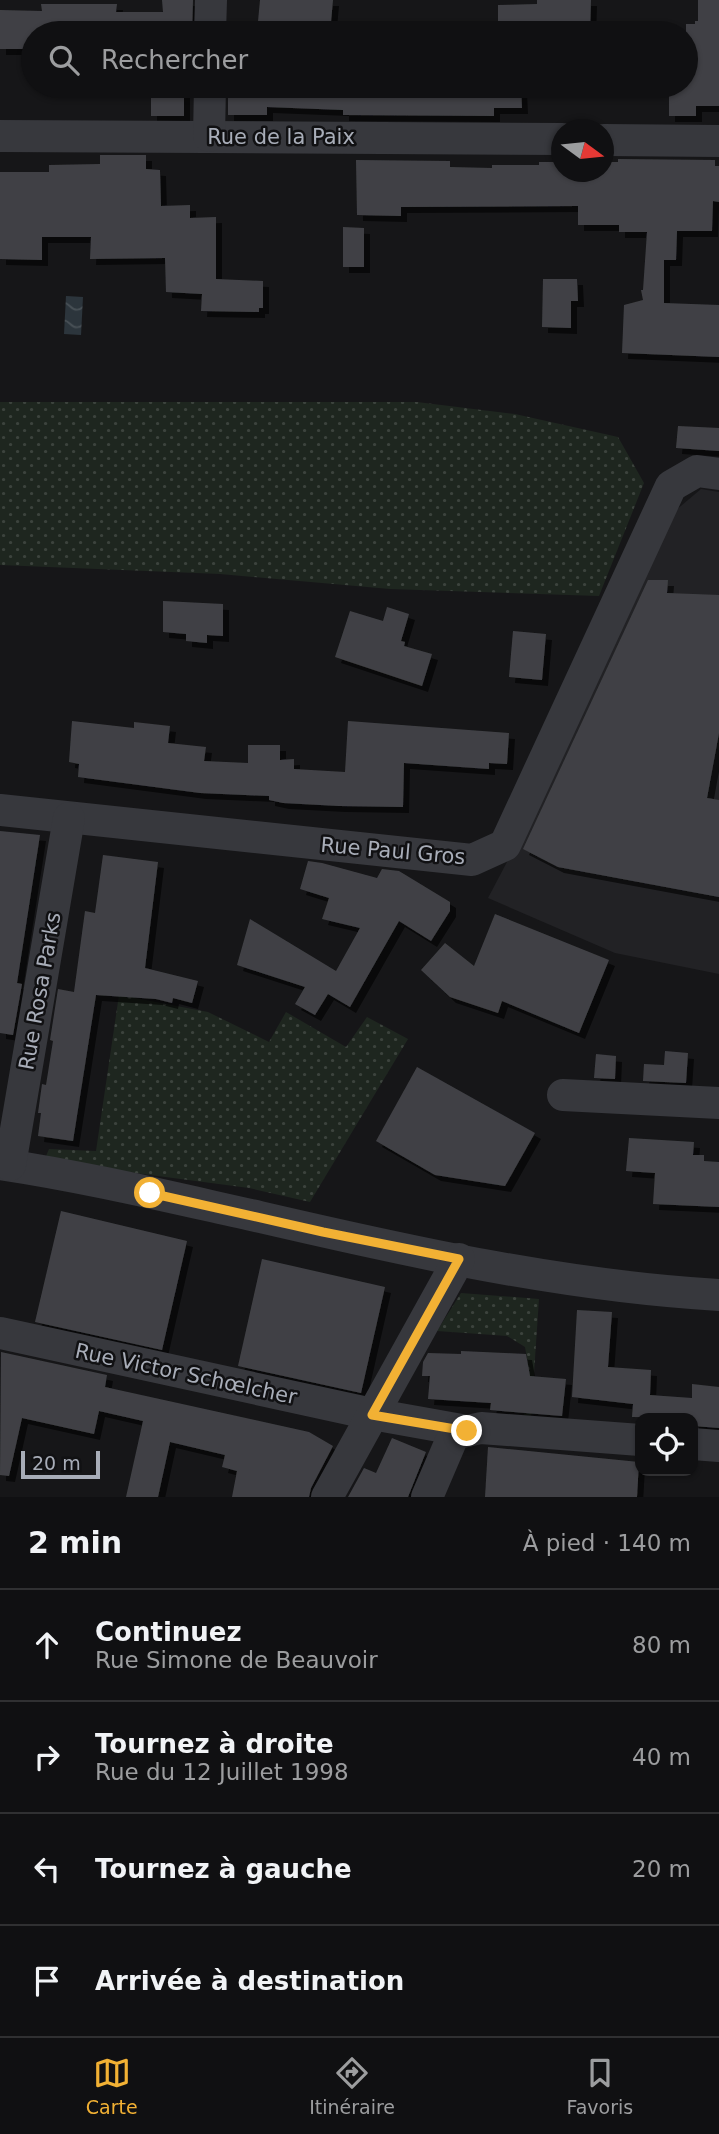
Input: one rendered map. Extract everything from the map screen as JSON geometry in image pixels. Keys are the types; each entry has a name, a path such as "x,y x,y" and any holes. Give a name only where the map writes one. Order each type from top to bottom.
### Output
{"street":[{"path":"210,21 211,0"},
{"path":"209,136 210,98"},
{"name":"Rue de la Paix","path":"0,136 551,139"},
{"path":"614,140 719,141"},
{"name":"Rue Paul Gros","path":"0,810 472,860 505,845 671,486 696,471 719,474"},
{"name":"Rue Rosa Parks","path":"5,1165 69,818"},
{"path":"563,1095 719,1103"},
{"path":"5,1165 568,1281 661,1292 719,1295"},
{"path":"327,1497 459,1259"},
{"name":"Rue Victor Schœlcher","path":"0,1333 372,1415 467,1431 481,1428 635,1440"},
{"path":"426,1497 454,1434 467,1431"},
{"path":"698,1444 719,1446"}],"shaded area":[{"path":"0,402 417,402 515,414 618,437 644,483 599,596 390,589 220,574 0,565"},
{"path":"701,489 719,492 719,974 615,953 488,898 516,845 669,516"},
{"path":"119,995 208,1012 269,1042 286,1012 346,1047 367,1017 408,1039 310,1202 249,1188 44,1161 49,1149 96,1151"},
{"path":"461,1293 539,1299 531,1418 524,1417 528,1364 525,1347 507,1336 437,1331"}],"water":[{"path":"66,296 83,297 81,335 64,334"}],"building":[{"path":"162,0 193,0 192,21 21,21 21,49 0,49 0,10 42,11 41,4 117,4 116,12 163,12"},
{"path":"260,0 333,0 331,21 258,21"},
{"path":"537,0 591,0 590,21 498,21 498,5 537,4"},
{"path":"698,0 719,0 719,106 696,106 696,116 669,116 669,98 698,98"},
{"path":"151,98 184,98 184,116 151,116"},
{"path":"228,98 522,98 522,108 494,108 494,116 343,115 343,110 267,107 267,115 228,115"},
{"path":"100,155 146,155 146,169 160,170 161,206 190,205 190,218 216,217 216,279 263,281 263,308 259,308 259,312 201,311 202,294 166,292 165,258 90,259 91,237 42,237 42,260 0,259 0,172 49,172 49,165 100,164"},
{"path":"618,159 715,160 715,166 719,166 719,202 713,201 712,231 677,231 676,260 664,260 664,303 719,305 719,357 622,353 624,305 643,300 641,290 647,232 619,232 619,225 578,225 578,206 401,207 401,216 357,215 356,160 450,161 450,167 492,168 492,165 539,165 539,162 551,162 551,182 614,182 614,162 618,162"},
{"path":"343,227 364,228 364,267 343,267"},
{"path":"543,279 577,279 578,301 571,301 571,328 542,327"},
{"path":"678,426 719,428 719,451 676,448"},
{"path":"648,580 668,580 667,593 719,595 719,733 707,798 719,800 719,897 558,867 523,849"},
{"path":"163,601 223,604 223,636 207,635 207,643 186,641 186,634 163,632"},
{"path":"387,607 409,614 401,641 405,642 404,646 432,654 422,686 335,657 350,611 383,621"},
{"path":"513,631 546,634 542,680 509,677"},
{"path":"72,721 134,728 134,722 170,726 168,743 206,747 204,761 248,763 248,745 280,745 280,760 294,759 294,769 345,772 348,721 509,733 507,764 489,763 489,769 404,763 403,807 339,806 283,803 269,800 269,796 200,793 78,777 79,764 69,762"},
{"path":"0,831 40,835 17,983 22,984 13,1035 0,1033"},
{"path":"103,855 158,862 145,968 198,981 192,1003 173,998 172,1003 156,999 96,995 73,1141 38,1136 41,1113 38,1113 42,1084 46,1085 58,989 74,992 85,911 95,913"},
{"path":"308,861 377,878 382,869 399,871 450,902 450,911 431,941 399,921 350,1007 328,994 315,1015 295,1004 305,987 237,965 250,919 336,971 360,928 322,919 329,898 300,889"},
{"path":"495,914 609,960 579,1033 502,1001 498,1013 450,997 421,970 445,943 474,966"},
{"path":"665,1051 688,1053 686,1083 643,1081 644,1064 664,1065"},
{"path":"596,1054 616,1056 615,1079 594,1078"},
{"path":"417,1067 535,1133 505,1186 435,1175 376,1141"},
{"path":"629,1138 694,1142 693,1155 704,1155 704,1161 719,1162 719,1207 653,1204 655,1173 626,1171"},
{"path":"61,1211 187,1241 162,1350 35,1322"},
{"path":"262,1259 385,1287 361,1393 238,1366"},
{"path":"577,1310 612,1312 608,1367 651,1370 650,1395 692,1398 692,1384 719,1387 719,1428 698,1426 698,1413 635,1413 635,1417 632,1417 633,1404 572,1397"},
{"path":"461,1351 526,1354 530,1376 566,1379 562,1416 490,1410 491,1403 428,1399 430,1376 422,1376 423,1362 428,1353 461,1354"},
{"path":"1,1352 107,1375 105,1387 309,1432 333,1446 309,1497 232,1497 237,1471 222,1467 225,1455 170,1442 158,1497 126,1497 143,1421 99,1411 94,1434 22,1418 9,1476 0,1475"},
{"path":"392,1438 426,1452 408,1497 348,1497 364,1468 376,1473"},
{"path":"488,1447 635,1462 635,1476 638,1476 637,1497 485,1497"}],"route":[{"path":"150,1193 459,1259 372,1415 467,1431"}]}
